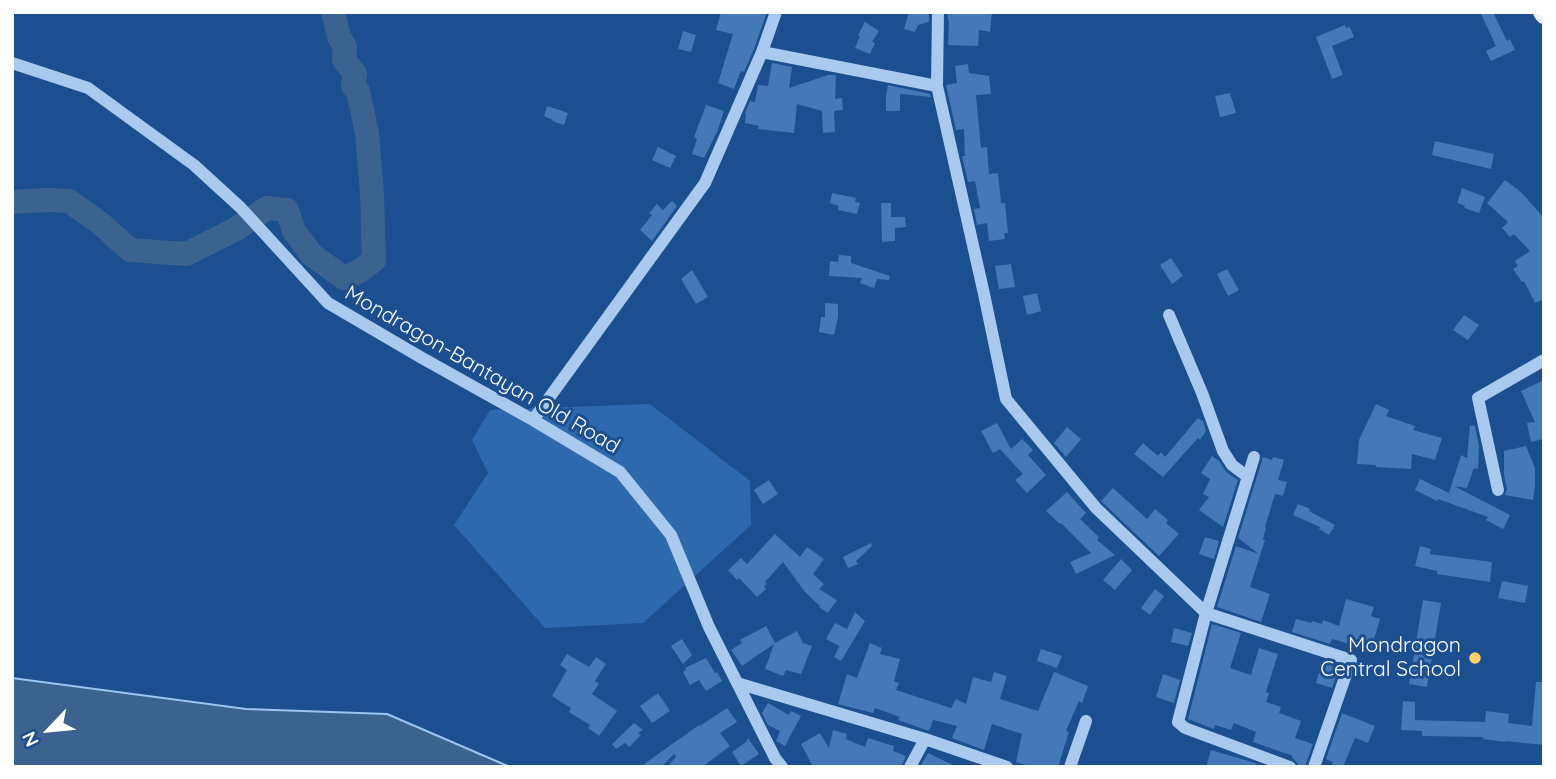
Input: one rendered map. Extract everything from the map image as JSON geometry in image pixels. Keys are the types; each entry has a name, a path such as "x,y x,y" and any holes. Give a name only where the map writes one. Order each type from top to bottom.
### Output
{"street":[{"path":"533,420 705,183 762,52 776,12"},
{"path":"939,12 937,86 1006,400 1096,508 1206,613 1351,660 1314,767"},
{"path":"762,52 937,86"},
{"name":"Mondragon-Bantayan Old Road","path":"12,63 88,88 194,165 241,208 328,303 620,472 671,535 709,627 782,767"},
{"path":"1170,315 1223,451 1232,465 1248,477"},
{"path":"1498,490 1478,398 1544,360"},
{"path":"1254,457 1206,613 1178,722 1185,728 1290,767"},
{"path":"737,683 925,739 1007,767"},
{"path":"1070,767 1086,721"},
{"path":"910,767 925,739"}],"shaded area":[{"path":"650,404 750,481 751,525 643,623 545,628 454,525 488,473 472,440 490,410"},
{"path":"12,678 246,709 387,714 510,767 12,767"}],"building":[{"path":"721,12 767,12 754,49 734,89 718,83 733,34 716,30"},
{"path":"909,12 929,12 929,22 918,25 915,32 904,29"},
{"path":"947,12 992,12 990,32 979,30 978,46 948,45"},
{"path":"1480,12 1493,12 1507,41 1510,39 1515,50 1491,61 1486,51 1496,46"},
{"path":"865,22 879,31 872,42 875,43 870,54 855,48"},
{"path":"1345,25 1346,28 1350,27 1354,37 1332,46 1343,75 1332,79 1316,37"},
{"path":"683,31 696,35 691,52 678,49"},
{"path":"772,63 792,67 789,88 828,75 836,75 835,99 842,98 843,110 834,111 835,132 823,133 822,111 797,104 794,133 758,129 759,126 745,123 745,113 750,101 755,102 758,85 768,86"},
{"path":"968,64 969,73 989,76 991,94 976,95 981,148 987,147 989,174 998,173 1001,203 1005,203 1008,233 1004,233 1005,239 989,241 987,223 977,225 974,209 980,208 975,181 968,182 962,156 965,156 964,129 956,130 946,85 957,83 955,66"},
{"path":"888,85 930,94 931,97 900,94 900,111 886,111"},
{"path":"1230,93 1236,113 1220,117 1215,96"},
{"path":"706,105 724,111 704,158 692,154 697,139 694,137"},
{"path":"547,106 568,113 564,125 544,116"},
{"path":"1435,141 1494,154 1491,169 1432,155"},
{"path":"658,147 676,156 670,168 652,160"},
{"path":"1505,180 1521,192 1544,218 1544,299 1535,303 1524,281 1522,282 1513,269 1518,266 1515,261 1530,251 1514,234 1510,237 1502,228 1508,222 1487,203"},
{"path":"1462,188 1485,197 1479,213 1457,203"},
{"path":"832,193 856,198 855,202 860,203 857,214 838,210 839,206 830,203"},
{"path":"672,201 677,206 652,241 640,230 657,204 663,210"},
{"path":"881,203 891,203 891,217 905,217 906,227 895,228 895,241 882,242"},
{"path":"839,255 851,256 851,263 890,276 889,280 877,279 874,288 860,283 862,278 829,276 830,261 838,262"},
{"path":"1171,258 1183,276 1172,284 1160,265"},
{"path":"1011,264 1015,287 999,289 995,266"},
{"path":"1227,269 1239,290 1228,296 1217,274"},
{"path":"692,270 708,297 696,304 681,279"},
{"path":"1037,293 1041,311 1027,315 1023,296"},
{"path":"825,303 838,304 834,335 819,332 821,317 825,317"},
{"path":"1464,315 1479,325 1468,340 1453,330"},
{"path":"1544,380 1544,441 1531,442 1527,423 1535,422 1521,391"},
{"path":"1376,404 1389,410 1386,416 1415,426 1413,430 1442,438 1435,460 1412,454 1411,469 1357,464 1359,440"},
{"path":"1198,418 1203,421 1206,431 1163,477 1134,454 1143,443 1158,456 1161,452 1165,457"},
{"path":"997,423 1011,449 1022,439 1033,450 1028,455 1046,475 1027,493 1015,480 1023,474 1000,449 993,453 981,431"},
{"path":"1470,425 1475,426 1479,446 1478,469 1474,468 1467,488 1454,486 1510,515 1503,529 1486,520 1488,517 1438,499 1437,501 1415,490 1420,479 1449,493 1461,455 1467,458"},
{"path":"1067,427 1081,439 1066,457 1054,443"},
{"path":"1526,446 1535,468 1533,500 1505,495 1507,489 1504,451"},
{"path":"1212,456 1226,472 1238,480 1223,527 1199,510 1209,497 1203,494 1210,479 1201,473"},
{"path":"1263,457 1284,460 1278,480 1287,482 1283,496 1275,494 1265,527 1265,540 1250,587 1270,594 1261,622 1217,607 1236,546 1259,554 1238,538"},
{"path":"769,480 778,494 763,504 754,490"},
{"path":"1113,488 1147,519 1155,509 1179,534 1159,556 1101,501"},
{"path":"1067,492 1086,513 1080,519 1099,537 1097,540 1115,555 1076,574 1070,562 1091,553 1046,511"},
{"path":"1298,504 1335,525 1329,535 1319,529 1320,527 1293,515"},
{"path":"775,534 800,557 807,547 824,559 813,574 824,584 819,589 837,600 828,613 805,592 783,562 765,582 766,589 757,597 728,570 741,558 747,564"},
{"path":"1205,537 1219,541 1214,559 1199,554"},
{"path":"871,543 872,546 856,561 858,564 848,568 843,557"},
{"path":"1420,546 1431,549 1430,554 1492,562 1490,582 1437,574 1437,571 1415,566"},
{"path":"1121,559 1132,570 1115,590 1103,580"},
{"path":"1502,581 1528,586 1525,603 1498,598"},
{"path":"1155,589 1164,596 1150,615 1141,608"},
{"path":"1346,599 1374,607 1371,616 1380,619 1371,650 1332,639 1330,644 1292,632 1296,619 1322,624 1323,620 1339,626"},
{"path":"1423,600 1441,603 1427,687 1409,684"},
{"path":"855,612 865,621 841,661 834,657 840,645 826,639 835,623 847,629"},
{"path":"1212,624 1241,633 1230,668 1251,675 1259,648 1278,654 1266,692 1269,693 1266,702 1281,707 1279,713 1301,721 1295,738 1313,744 1305,767 1298,765 1293,756 1253,742 1256,732 1234,723 1231,730 1215,725 1214,729 1188,719"},
{"path":"766,626 775,643 797,631 803,643 812,646 801,674 786,670 783,676 765,669 774,644 742,666 731,650 742,643 740,640"},
{"path":"1174,628 1192,633 1188,646 1171,642"},
{"path":"682,639 692,655 683,664 671,646"},
{"path":"870,643 882,648 880,654 900,659 894,681 899,683 896,690 951,708 956,699 966,704 973,677 991,682 994,672 1007,676 1000,699 1038,711 1054,672 1088,686 1066,731 1069,732 1058,767 1032,767 1016,762 1022,734 992,724 984,750 952,738 957,726 933,720 929,731 875,708 873,713 838,704 847,674 857,678"},
{"path":"1041,649 1062,656 1057,668 1037,661"},
{"path":"567,654 589,667 596,657 606,664 595,681 599,684 592,694 617,711 599,736 588,728 590,725 569,712 571,708 552,696 567,670 560,665"},
{"path":"706,658 722,681 706,691 699,680 690,685 683,672 685,668"},
{"path":"1322,661 1339,667 1332,688 1316,683"},
{"path":"1163,674 1180,680 1174,703 1156,697"},
{"path":"1536,682 1544,682 1544,745 1483,737 1422,736 1422,731 1401,730 1403,701 1415,702 1415,720 1485,722 1486,711 1509,714 1508,723 1532,726"},
{"path":"658,693 670,711 652,723 640,706"},
{"path":"768,703 789,715 791,711 801,716 785,746 776,741 780,731 768,725 762,713"},
{"path":"727,708 737,722 720,733 730,746 702,767 667,767 676,757 674,754 661,767 640,767 699,725"},
{"path":"1342,713 1375,726 1368,743 1355,738 1343,767 1331,767 1333,762 1326,759"},
{"path":"634,723 643,730 638,733 641,735 629,747 625,743 616,749 612,744"},
{"path":"833,730 847,734 846,739 865,747 868,738 894,746 893,751 906,756 901,767 813,767 801,744 820,733 829,748"},
{"path":"748,738 759,754 741,766 732,752"},
{"path":"1211,750 1255,763 1257,767 1206,767"},
{"path":"928,753 957,767 920,767"}],"waterway":[{"path":"12,202 69,201 100,223 130,250 186,254 236,229 267,208 287,210 294,231 312,255 344,278 360,271 374,260 367,133 358,91 353,86 355,74 344,60 345,47 339,37 333,12"}],"place":[{"name":"Mondragon Central School","path":"1475,658"}]}
